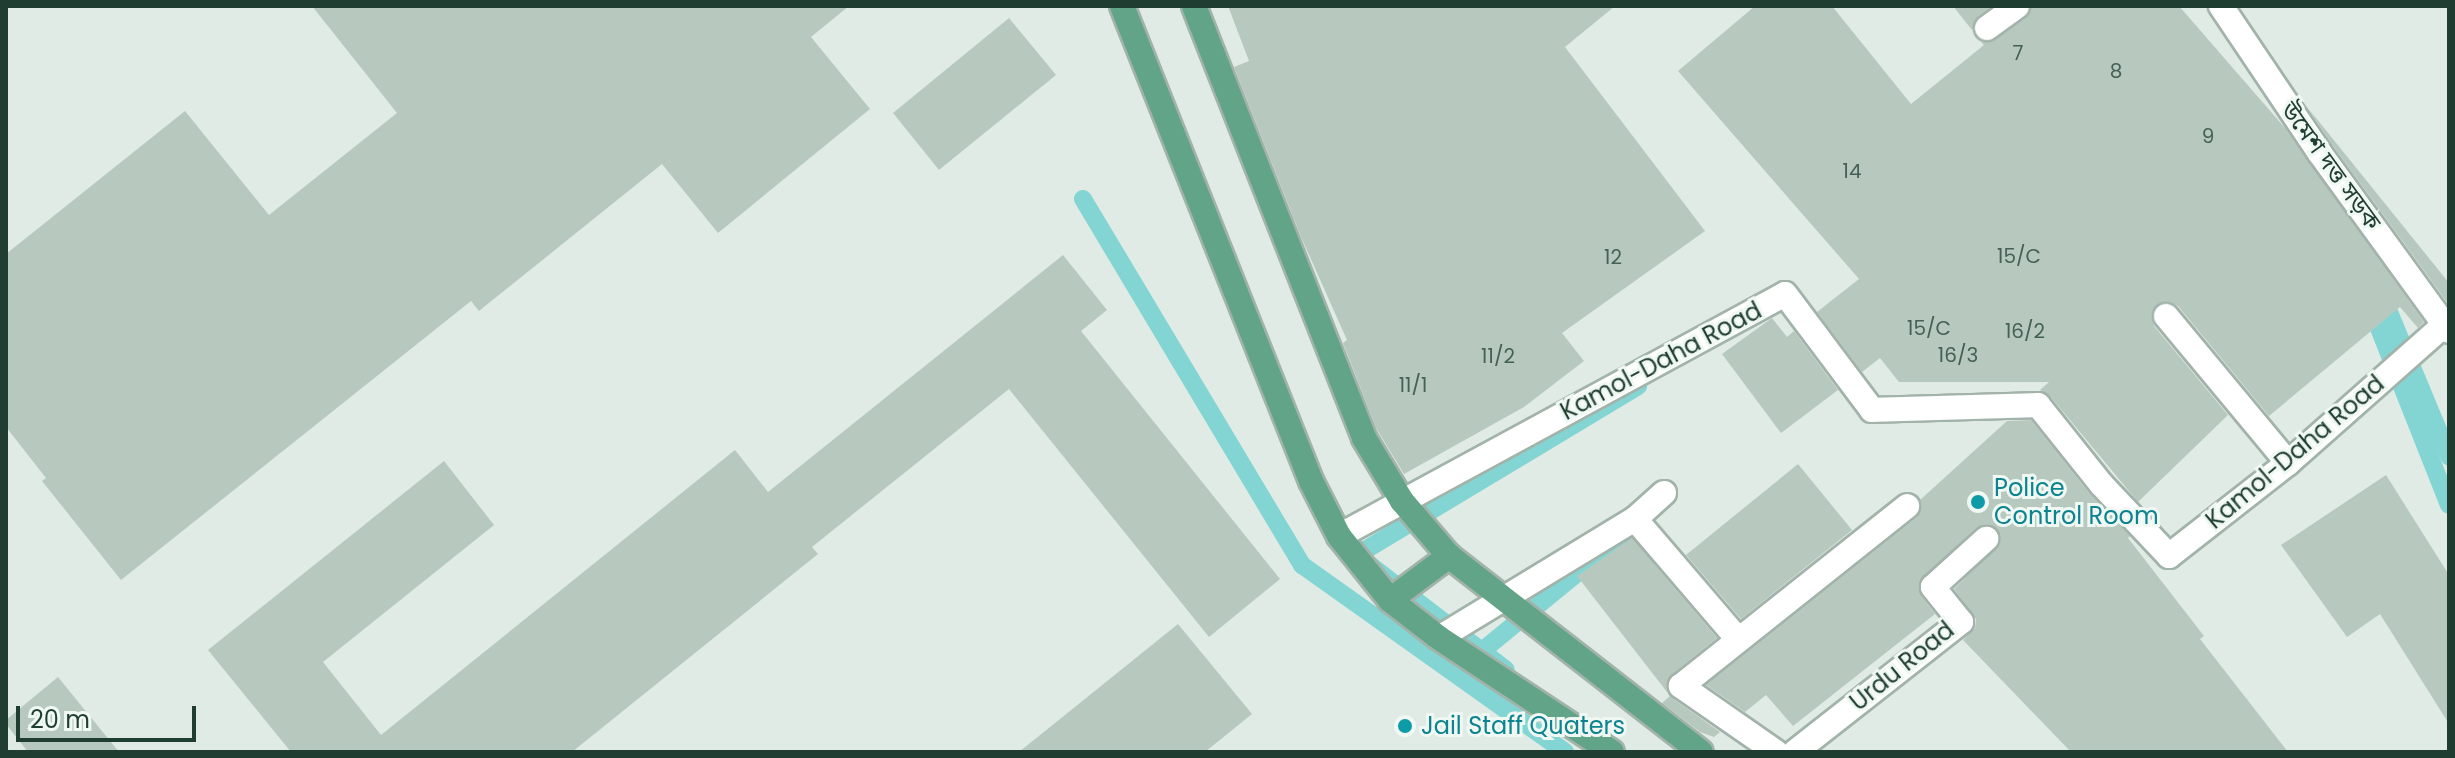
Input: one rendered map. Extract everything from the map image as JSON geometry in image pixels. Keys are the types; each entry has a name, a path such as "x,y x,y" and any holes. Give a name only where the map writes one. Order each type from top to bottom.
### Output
{"main road":[{"path":"1122,6 1311,481 1339,536 1390,600 1439,638 1612,752"},
{"path":"1194,6 1364,438 1402,501 1449,556 1701,752"},
{"path":"1390,600 1449,556"}],"street":[{"path":"1987,28 2017,6"},
{"name":"উমেশ দত্ত সড়ক","path":"2221,6 2319,152 2448,327"},
{"name":"Kamol-Daha Road","path":"1339,536 1785,294 1872,410 2038,405 2101,484 2169,556 2288,463 2448,327"},
{"path":"2166,316 2288,463"},
{"path":"1439,638 1635,519 1664,493"},
{"path":"1776,752 1681,686 1737,638 1907,506"},
{"path":"1635,519 1737,638"},
{"name":"Urdu Road","path":"1795,752 1961,622 1933,587 1986,539"}],"building":[{"path":"312,6 849,6 811,37 870,109 718,233 662,164 479,311 471,301 121,580 42,481 46,478 6,427 6,254 185,111 269,215 397,113"},
{"path":"1228,6 1615,6 1565,47 1705,231 1562,333 1584,361 1524,407 1404,474 1376,428 1343,343 1347,340 1301,237 1234,67 1249,61"},
{"path":"1755,6 1832,6 1911,104 1984,45 1981,42 1995,40 2026,18 2032,6 2179,6 2285,128 2424,322 2418,328 2400,307 2269,416 2178,306 2170,302 2157,304 2152,312 2154,326 2228,415 2138,502 2050,396 2040,390 2049,382 1899,382 1880,358 1862,372 1817,312 1859,279 1678,71"},
{"path":"1953,6 1992,6 1978,16 1972,30"},
{"path":"1009,18 1056,75 939,170 893,113"},
{"path":"2308,108 2449,283 2449,305 2331,143"},
{"path":"1063,255 1107,310 1081,331 1280,579 1209,637 1009,389 812,547 818,554 572,752 291,752 208,650 444,461 494,525 323,662 381,735 735,450 768,492"},
{"path":"1772,318 1787,337 1794,331 1838,390 1781,433 1722,354"},
{"path":"2031,420 2089,493 2130,536 2128,538 2204,636 2200,639 2288,752 2071,752 1963,640 1975,628 1976,619 1954,589 2000,544 2000,535 1990,525 1976,528 1919,581 1921,596 1935,614 1793,726 1766,695 1745,712 1706,685 1916,518 1921,511 1920,500 2007,421"},
{"path":"1798,464 1852,530 1741,619 1686,555"},
{"path":"2386,475 2449,575 2449,724 2380,614 2347,637 2281,545"},
{"path":"1632,538 1717,638 1671,675 1667,692 1577,576"},
{"path":"1178,624 1252,714 1205,752 1019,752"},
{"path":"58,677 119,752 28,752 6,720"},
{"path":"1670,696 1720,732 1714,737 1700,732 1662,703"}],"waterway":[{"path":"1083,199 1302,565 1565,752"},
{"path":"2381,293 2449,456"},
{"path":"2369,303 2449,505"},
{"path":"1357,555 1638,386"},
{"path":"1482,651 1625,534 1645,559"},
{"path":"1371,566 1506,670"}],"place":[{"name":"Police Control Room","path":"1978,502"},
{"name":"Jail Staff Quaters","path":"1405,726"}]}
